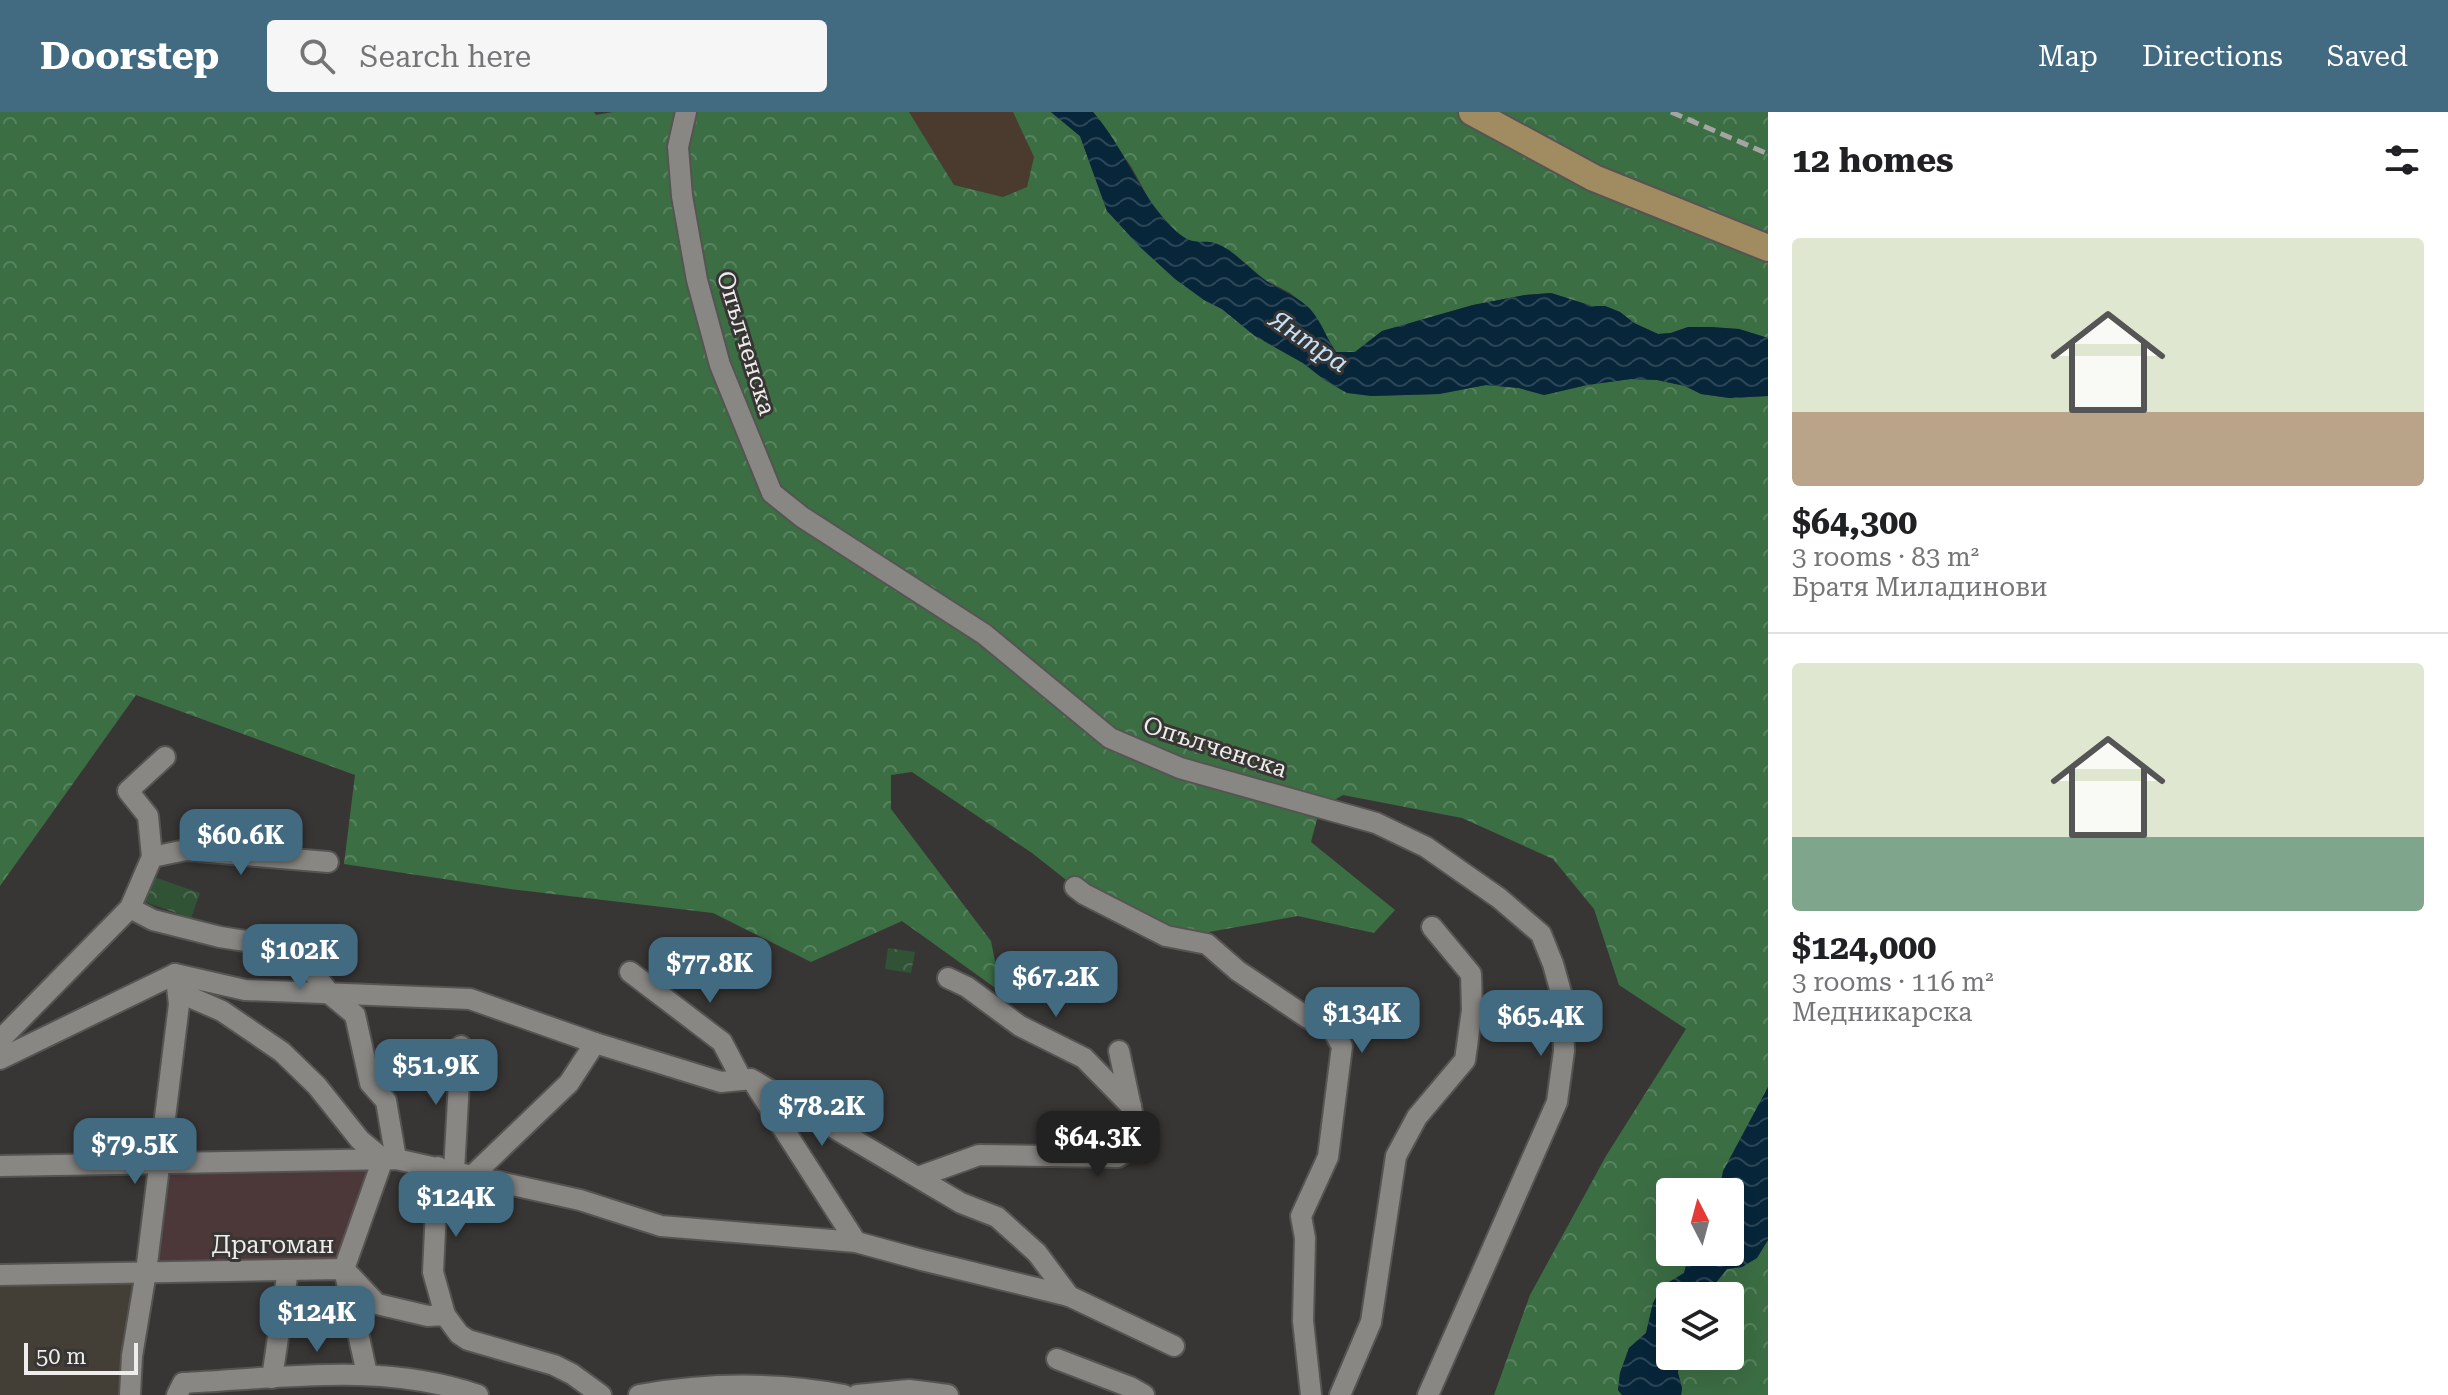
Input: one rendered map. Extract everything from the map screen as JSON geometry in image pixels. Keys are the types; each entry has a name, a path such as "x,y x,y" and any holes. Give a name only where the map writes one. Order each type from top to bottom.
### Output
{"main road":[{"path":"1472,112 1594,178 1768,248"}],"street":[{"name":"Опълченска","path":"686,112 678,147 682,196 697,280 720,365 772,493 802,517 984,634 1110,738 1180,768 1376,823 1426,847 1499,898 1541,934 1562,996 1564,1051 1557,1102 1428,1395"},
{"path":"0,1040 130,908 152,857 148,816 128,791 165,757"},
{"path":"152,857 186,850 328,862"},
{"path":"1075,887 1166,936 1207,944 1238,971 1308,1018 1331,1027 1342,1046 1328,1157 1301,1216 1305,1238 1303,1321 1311,1395"},
{"path":"130,908 153,920 220,937 264,944 311,970 331,995 355,1015 370,1083 386,1101 389,1159 344,1269 367,1374"},
{"path":"1340,1395 1371,1322 1396,1156 1417,1117 1465,1060 1472,1010 1471,974 1432,927"},
{"path":"630,972 722,1042 856,1242"},
{"path":"175,974 192,998 222,1011 282,1052 317,1086 360,1140 389,1159"},
{"path":"130,1395 132,1356 146,1272 179,1004 175,974"},
{"path":"0,1059 175,974 245,990 470,999 595,1043 721,1082 746,1079 961,1203 997,1217 1037,1253 1069,1296"},
{"path":"948,978 967,987 1020,1026 1084,1058 1131,1106"},
{"path":"454,1172 569,1083 595,1043"},
{"path":"461,1046 454,1172 433,1272 445,1315 459,1334 468,1340 554,1365 601,1395"},
{"path":"918,1177 979,1155 1118,1157 1138,1140 1119,1051"},
{"path":"0,1166 389,1159 580,1200 661,1226 856,1242 1069,1296 1174,1346"},
{"name":"Драгоман","path":"0,1275 344,1269 377,1304 428,1316 445,1315"},
{"path":"272,1378 288,1270"},
{"path":"1057,1359 1144,1395"},
{"path":"177,1395 183,1383 367,1374 424,1382 478,1395"},
{"path":"639,1395 690,1388 760,1385 844,1395"},
{"path":"857,1395 909,1390 948,1395"}],"shaded area":[{"path":"909,112 1013,112 1034,157 1027,187 1003,197 954,185"},
{"path":"373,1168 337,1260 155,1262 168,1171"},
{"path":"135,1264 120,1395 0,1395 0,1267"}],"green space":[{"path":"0,112 594,112 596,115 613,112 909,112 954,185 1003,197 1027,187 1034,157 1013,112 1051,112 1080,136 1107,211 1204,300 1222,309 1255,336 1303,363 1326,381 1371,396 1439,394 1486,385 1519,388 1544,395 1631,379 1657,380 1685,386 1701,394 1729,398 1768,396 1768,1087 1722,1178 1656,1178 1656,1266 1686,1266 1684,1273 1672,1282 1656,1282 1656,1300 1646,1333 1629,1348 1620,1373 1618,1390 1622,1395 1494,1395 1530,1295 1606,1156 1686,1029 1619,985 1594,909 1553,859 1462,818 1343,795 1320,808 1311,842 1395,910 1374,933 1298,916 1192,935 1166,936 1084,894 1032,853 912,772 891,775 891,809 991,941 1001,992 902,921 811,962 713,913 510,889 344,864 355,775 136,695 0,886"},
{"path":"1093,112 1768,112 1768,338 1739,329 1688,327 1658,334 1605,306 1592,306 1551,293 1473,305 1382,331 1355,352 1336,352 1310,309 1290,293 1265,280 1245,263 1191,242 1177,233 1152,205 1132,168"},
{"path":"154,877 200,893 191,918 145,902"},
{"path":"888,948 915,952 911,973 885,969"},
{"path":"1768,1240 1768,1395 1681,1395 1678,1370 1744,1370 1744,1282 1716,1282 1727,1269 1742,1267 1756,1258"}],"water":[{"name":"Янтра","path":"1051,112 1093,112 1105,126 1153,205 1177,232 1189,240 1222,246 1265,280 1301,301 1315,315 1336,352 1355,352 1382,331 1473,305 1551,293 1592,306 1605,306 1658,334 1688,327 1713,327 1739,329 1768,338 1768,396 1730,398 1701,394 1685,386 1657,380 1631,379 1544,395 1519,388 1486,385 1439,394 1371,396 1347,393 1255,336 1222,309 1175,279 1141,248 1107,211 1080,136"},
{"path":"1768,1087 1768,1240 1757,1258 1744,1266 1744,1178 1722,1178"},
{"path":"1686,1266 1744,1266 1727,1269 1716,1282 1669,1282 1684,1273"},
{"path":"1656,1297 1656,1370 1678,1370 1681,1395 1622,1395 1618,1390 1620,1373 1629,1348 1646,1333"}],"railway":[{"path":"1671,112 1768,154"}]}
